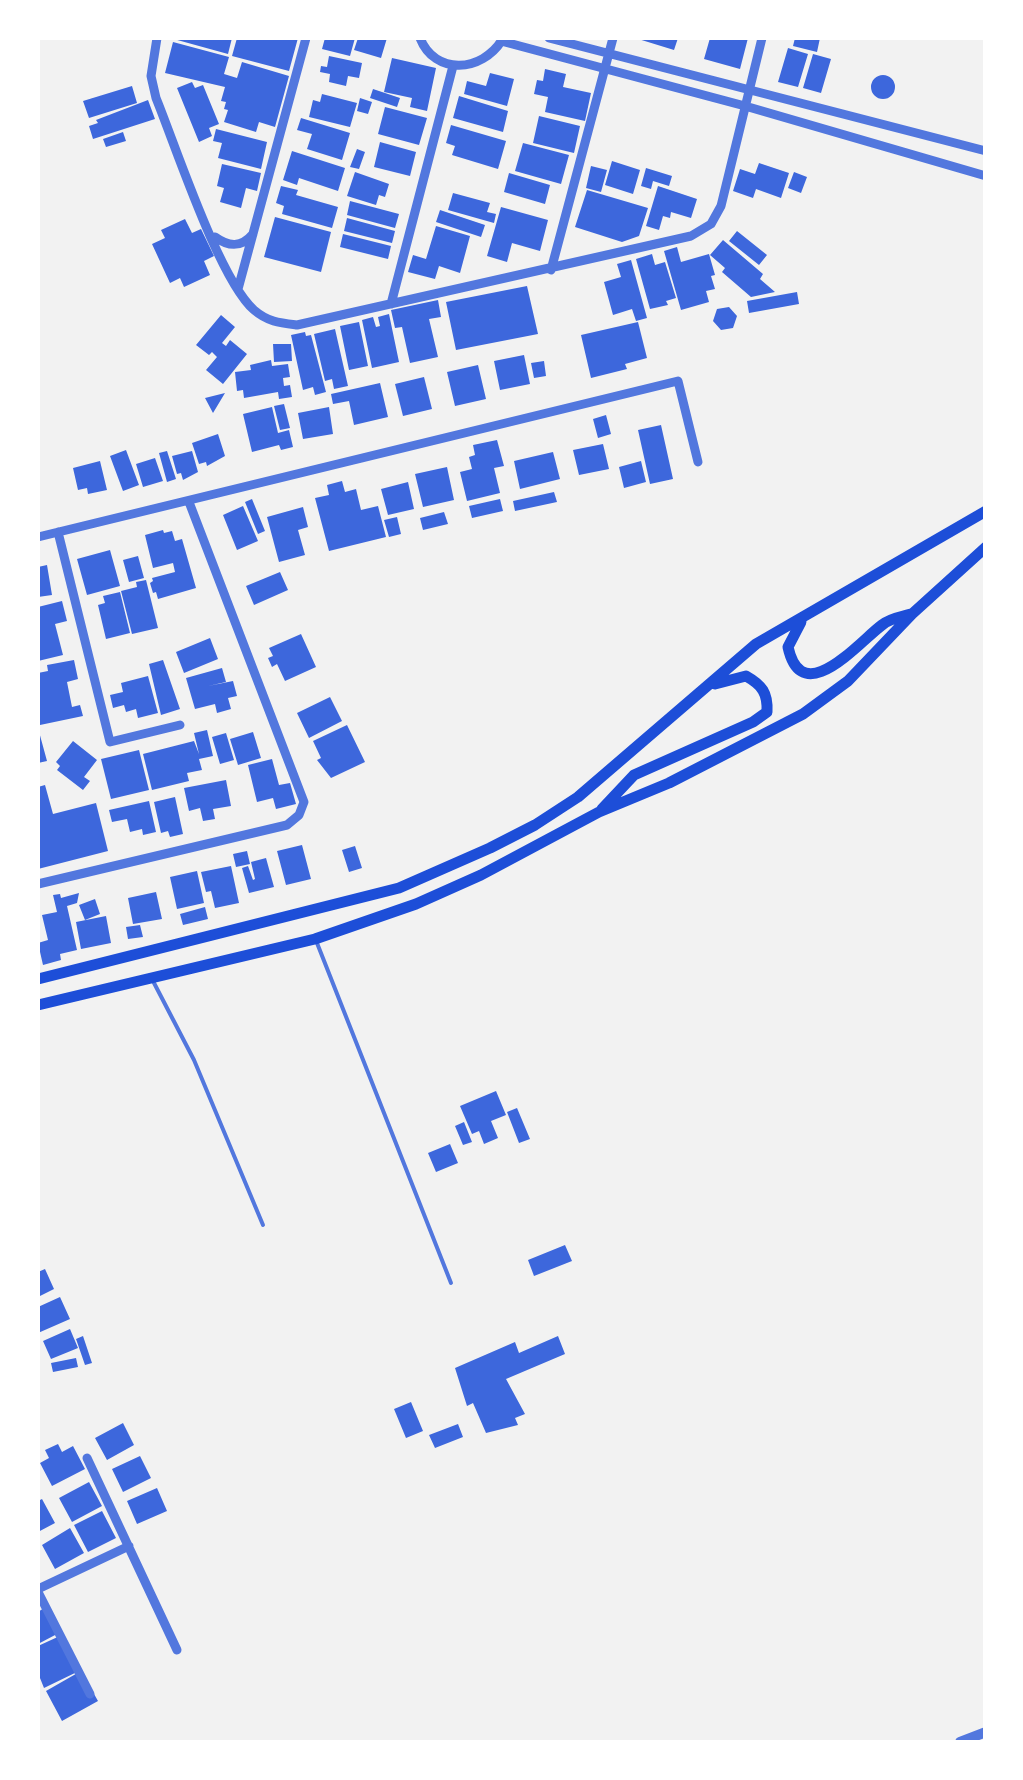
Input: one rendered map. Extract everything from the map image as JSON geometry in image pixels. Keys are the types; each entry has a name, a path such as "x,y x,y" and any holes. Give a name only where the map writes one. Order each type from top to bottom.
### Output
{"main road":[{"path":"38,978 399,888 535,826 578,798 756,644 986,511"},
{"path":"38,1005 316,938 432,897 599,812 669,783 804,714 848,681 912,614 986,547"},
{"path":"803,618 788,647 791,662 816,673 836,666 886,621 912,614"},
{"path":"599,812 634,775 753,722 766,712 766,693 746,676 712,685"}],"street":[{"path":"157,38 151,76 156,98 229,276 253,309 274,323 298,324 551,270 691,236 711,224 721,206 762,38"},
{"path":"238,289 306,38"},
{"path":"420,38 430,54 453,66 482,62 502,39 986,176"},
{"path":"548,38 986,151"},
{"path":"551,270 613,38"},
{"path":"391,304 453,66"},
{"path":"212,235 231,246 239,245 255,232"},
{"path":"38,538 678,381 698,462"},
{"path":"38,884 287,825 299,815 304,802 189,502"},
{"path":"58,532 110,742 180,725"},
{"path":"87,1458 177,1650"},
{"path":"90,1694 38,1590 129,1546"},
{"path":"960,1742 986,1732"}],"lane":[{"path":"316,938 451,1283"},
{"path":"150,977 194,1060 263,1225"}],"building":[{"path":"170,38 232,38 228,54"},
{"path":"237,38 298,38 289,71 232,56"},
{"path":"325,38 355,38 350,56 322,49"},
{"path":"358,38 387,38 381,58 354,50"},
{"path":"635,38 678,38 674,50"},
{"path":"710,38 748,38 740,69 704,59"},
{"path":"795,38 820,38 817,52 793,46"},
{"path":"173,42 229,57 224,74 237,78 242,62 289,76 275,127 259,122 256,132 224,122 228,110 224,109 226,102 221,101 225,87 165,73"},
{"path":"788,48 808,54 798,87 778,82"},
{"path":"813,54 831,59 821,93 803,88"},
{"path":"329,56 362,63 359,78 348,76 346,86 329,82 330,74 320,72 321,66 327,67"},
{"path":"392,58 436,68 427,111 410,107 412,98 384,92"},
{"path":"545,69 566,74 563,87 591,93 585,121 545,112 548,97 534,94 537,80 543,81"},
{"path":"490,73 514,79 507,106 464,94 467,81 486,86"},
{"path":"883,75 895,87 883,99 871,87"},
{"path":"192,82 195,88 203,85 219,124 209,128 212,136 199,142 177,88"},
{"path":"132,86 137,103 89,118 83,101"},
{"path":"373,89 400,98 397,107 370,98"},
{"path":"322,94 357,103 350,127 309,117 313,100 320,102"},
{"path":"459,96 508,111 503,132 453,118"},
{"path":"360,98 372,102 368,114 357,111"},
{"path":"148,100 155,119 93,139 89,126 98,123 96,120"},
{"path":"385,107 427,118 419,145 378,134"},
{"path":"539,116 580,126 574,153 533,143"},
{"path":"301,118 350,133 342,160 307,149 312,134 297,130"},
{"path":"451,125 506,141 498,169 452,155 455,146 446,143"},
{"path":"216,129 267,142 261,169 218,158 222,143 213,141"},
{"path":"123,132 126,141 106,147 103,139"},
{"path":"380,142 416,152 410,176 374,167"},
{"path":"523,143 569,155 561,184 515,171"},
{"path":"357,149 365,152 359,169 350,167"},
{"path":"292,151 345,168 338,191 299,178 297,185 283,180"},
{"path":"612,161 640,170 633,194 605,185"},
{"path":"759,163 789,173 781,198 756,189 753,198 733,191 740,169 755,174"},
{"path":"222,164 261,173 257,191 246,188 241,208 220,202 224,188 217,186"},
{"path":"591,166 607,170 601,192 586,188"},
{"path":"646,168 672,176 669,186 653,181 651,189 641,186"},
{"path":"355,172 389,184 385,197 379,195 376,205 347,196"},
{"path":"794,172 807,177 801,193 788,188"},
{"path":"509,173 550,185 545,204 504,192"},
{"path":"281,186 298,190 296,195 338,207 332,228 282,214 284,206 276,203"},
{"path":"658,186 697,199 691,218 671,212 670,218 663,216 659,230 646,226"},
{"path":"587,190 648,208 639,236 622,242 575,227"},
{"path":"453,193 490,203 487,212 496,214 494,223 448,210"},
{"path":"350,201 399,214 395,228 347,215"},
{"path":"501,207 548,220 540,251 512,243 507,262 487,256"},
{"path":"440,210 485,225 481,237 436,222"},
{"path":"275,217 331,232 321,272 264,257"},
{"path":"347,218 395,231 392,243 344,231"},
{"path":"185,219 192,233 201,229 214,256 204,261 210,275 184,287 180,278 170,283 152,244 165,238 161,230"},
{"path":"436,226 470,236 460,273 439,266 435,279 408,272 413,255 426,259"},
{"path":"737,231 767,255 759,265 729,241"},
{"path":"343,234 391,246 388,259 340,247"},
{"path":"723,240 763,274 760,279 775,292 751,297 722,272 725,268 710,255"},
{"path":"677,247 681,262 709,254 715,289 706,291 709,302 681,310 664,251"},
{"path":"652,254 655,265 665,262 676,298 666,301 668,305 650,309 636,259"},
{"path":"631,260 647,318 636,321 632,309 613,315 604,282 621,277 617,264"},
{"path":"527,286 538,334 456,350 446,302"},
{"path":"797,292 799,304 749,313 747,301"},
{"path":"438,300 441,317 429,319 438,357 410,363 402,327 395,328 391,310"},
{"path":"729,307 737,316 733,328 721,330 713,321 717,309"},
{"path":"389,314 399,362 372,368 362,320 373,317 376,327 380,326 378,317"},
{"path":"221,315 235,327 222,343 226,346 230,340 247,354 223,384 206,370 217,357 196,345"},
{"path":"359,322 368,366 349,370 340,326"},
{"path":"638,322 647,358 625,364 627,369 591,378 581,335"},
{"path":"335,329 348,386 334,389 332,379 325,381 314,334"},
{"path":"305,332 306,336 311,335 326,392 315,395 313,387 303,390 291,335"},
{"path":"273,344 291,344 292,361 274,362"},
{"path":"524,355 530,384 500,390 494,361"},
{"path":"271,360 272,366 288,364 290,377 283,378 284,386 290,385 292,397 279,399 278,392 244,398 243,390 237,391 235,372 251,370 250,365"},
{"path":"544,361 546,376 534,378 531,363"},
{"path":"478,365 486,399 455,406 447,372"},
{"path":"424,377 432,409 403,416 395,384"},
{"path":"380,383 388,417 354,425 349,401 333,404 331,394"},
{"path":"225,393 213,413 205,398"},
{"path":"284,404 290,428 280,430 274,406"},
{"path":"272,407 278,433 289,430 293,447 281,450 279,445 252,452 243,414"},
{"path":"329,407 333,434 303,439 298,413"},
{"path":"606,415 611,434 598,438 593,419"},
{"path":"661,425 673,479 650,484 638,430"},
{"path":"218,434 225,456 207,466 206,462 199,464 192,443"},
{"path":"497,440 504,466 494,468 500,493 467,501 460,472 472,469 469,457 475,455 473,445"},
{"path":"603,444 609,469 579,475 573,450"},
{"path":"126,450 139,485 123,491 110,456"},
{"path":"167,451 176,479 167,482 159,453"},
{"path":"192,451 198,472 183,480 172,456"},
{"path":"553,452 560,479 520,489 514,461"},
{"path":"155,458 163,481 143,487 136,464"},
{"path":"100,461 107,490 88,494 87,488 78,490 73,468"},
{"path":"641,461 646,482 624,488 619,467"},
{"path":"447,467 454,500 423,507 415,474"},
{"path":"342,481 345,492 356,489 361,510 378,506 386,537 329,551 315,498 329,495 327,485"},
{"path":"408,482 414,509 388,515 381,489"},
{"path":"554,492 557,502 515,511 513,501"},
{"path":"252,499 265,531 258,534 245,502"},
{"path":"500,499 503,511 472,518 469,506"},
{"path":"243,506 258,541 237,550 223,515"},
{"path":"303,507 308,527 298,530 305,555 279,562 267,517"},
{"path":"444,512 448,524 423,530 420,518"},
{"path":"397,517 401,534 389,537 384,520"},
{"path":"172,531 175,541 182,539 196,588 158,599 150,583 152,578 175,572 173,563 153,568 145,535"},
{"path":"110,550 120,586 87,595 77,559"},
{"path":"138,556 144,578 129,582 123,560"},
{"path":"47,565 52,595 38,597 38,567"},
{"path":"280,572 288,590 254,605 246,586"},
{"path":"146,580 158,628 132,634 121,591"},
{"path":"120,592 130,633 106,639 98,605 105,603 103,596"},
{"path":"62,601 67,621 55,624 63,655 38,661 38,607"},
{"path":"301,634 316,667 285,681 277,664 272,667 269,648"},
{"path":"210,638 218,659 184,673 176,652"},
{"path":"74,660 78,679 67,682 72,707 80,705 83,716 40,725 38,673 48,671 47,665"},
{"path":"163,660 180,709 161,715 149,664"},
{"path":"222,668 226,682 208,686 233,681 237,696 228,698 231,709 217,713 215,704 195,709 186,678"},
{"path":"148,676 158,713 138,718 136,709 126,712 124,705 113,708 110,695 123,692 121,683"},
{"path":"330,697 342,721 309,738 297,713"},
{"path":"347,725 365,762 331,778 317,760 321,758 313,741"},
{"path":"38,728 47,761 38,763"},
{"path":"207,730 213,756 199,759 202,770 187,773 189,781 152,790 143,754 194,741 199,754 194,733"},
{"path":"253,732 261,758 238,765 230,739"},
{"path":"226,733 234,760 220,764 212,737"},
{"path":"73,741 97,760 84,777 90,781 83,790 57,770 60,766 56,762"},
{"path":"139,750 149,790 111,799 101,759"},
{"path":"272,759 279,785 290,783 296,804 276,809 273,798 257,802 248,765"},
{"path":"226,780 231,806 213,809 215,819 203,821 200,808 189,811 184,788"},
{"path":"45,785 53,814 96,803 108,851 38,869 38,787"},
{"path":"175,797 183,834 170,837 168,831 161,833 154,802"},
{"path":"149,801 156,832 130,832 127,819 112,822 109,810"},
{"path":"302,845 311,879 286,885 277,851"},
{"path":"355,846 362,868 349,872 342,850"},
{"path":"247,851 250,864 236,867 233,854"},
{"path":"266,858 274,887 249,893 242,868 248,866 253,880 251,862"},
{"path":"231,866 239,903 215,908 201,872"},
{"path":"197,871 204,903 177,909 170,877"},
{"path":"156,892 162,919 133,924 128,898"},
{"path":"79,893 77,903 67,906 77,950 60,954 61,960 43,965 38,943 48,940 42,915 57,912 53,895 60,894 61,898"},
{"path":"95,899 100,914 85,920 79,905"},
{"path":"205,907 208,919 183,925 180,914"},
{"path":"106,916 111,943 81,949 76,922"},
{"path":"140,925 143,937 128,939 126,927"},
{"path":"496,1091 506,1115 491,1121 498,1138 484,1144 479,1131 472,1134 460,1106"},
{"path":"517,1108 530,1139 519,1143 507,1112"},
{"path":"464,1122 472,1142 463,1145 455,1126"},
{"path":"450,1144 458,1163 436,1172 428,1153"},
{"path":"565,1245 572,1261 534,1276 528,1260"},
{"path":"45,1269 54,1289 38,1297 38,1272"},
{"path":"60,1297 70,1319 38,1333 38,1307"},
{"path":"70,1329 78,1348 51,1359 43,1341"},
{"path":"83,1336 92,1363 85,1365 76,1339"},
{"path":"558,1336 565,1354 506,1379 525,1414 515,1418 518,1425 486,1433 473,1403 467,1406 455,1368 515,1342 519,1353"},
{"path":"76,1358 78,1367 53,1372 51,1363"},
{"path":"411,1402 423,1431 406,1438 394,1409"},
{"path":"123,1423 134,1445 107,1460 95,1438"},
{"path":"458,1424 463,1437 435,1448 429,1435"},
{"path":"58,1444 62,1452 73,1446 85,1469 52,1486 40,1463 49,1458 45,1450"},
{"path":"140,1456 151,1478 123,1492 112,1469"},
{"path":"89,1482 102,1506 72,1522 59,1498"},
{"path":"157,1488 167,1511 137,1524 127,1501"},
{"path":"42,1499 55,1523 38,1532 38,1501"},
{"path":"102,1511 116,1538 88,1552 74,1525"},
{"path":"70,1528 84,1553 55,1569 42,1545"},
{"path":"44,1608 57,1634 38,1644 38,1612"},
{"path":"62,1635 79,1671 44,1688 38,1673 38,1646"},
{"path":"81,1671 98,1701 62,1721 46,1691"}]}
